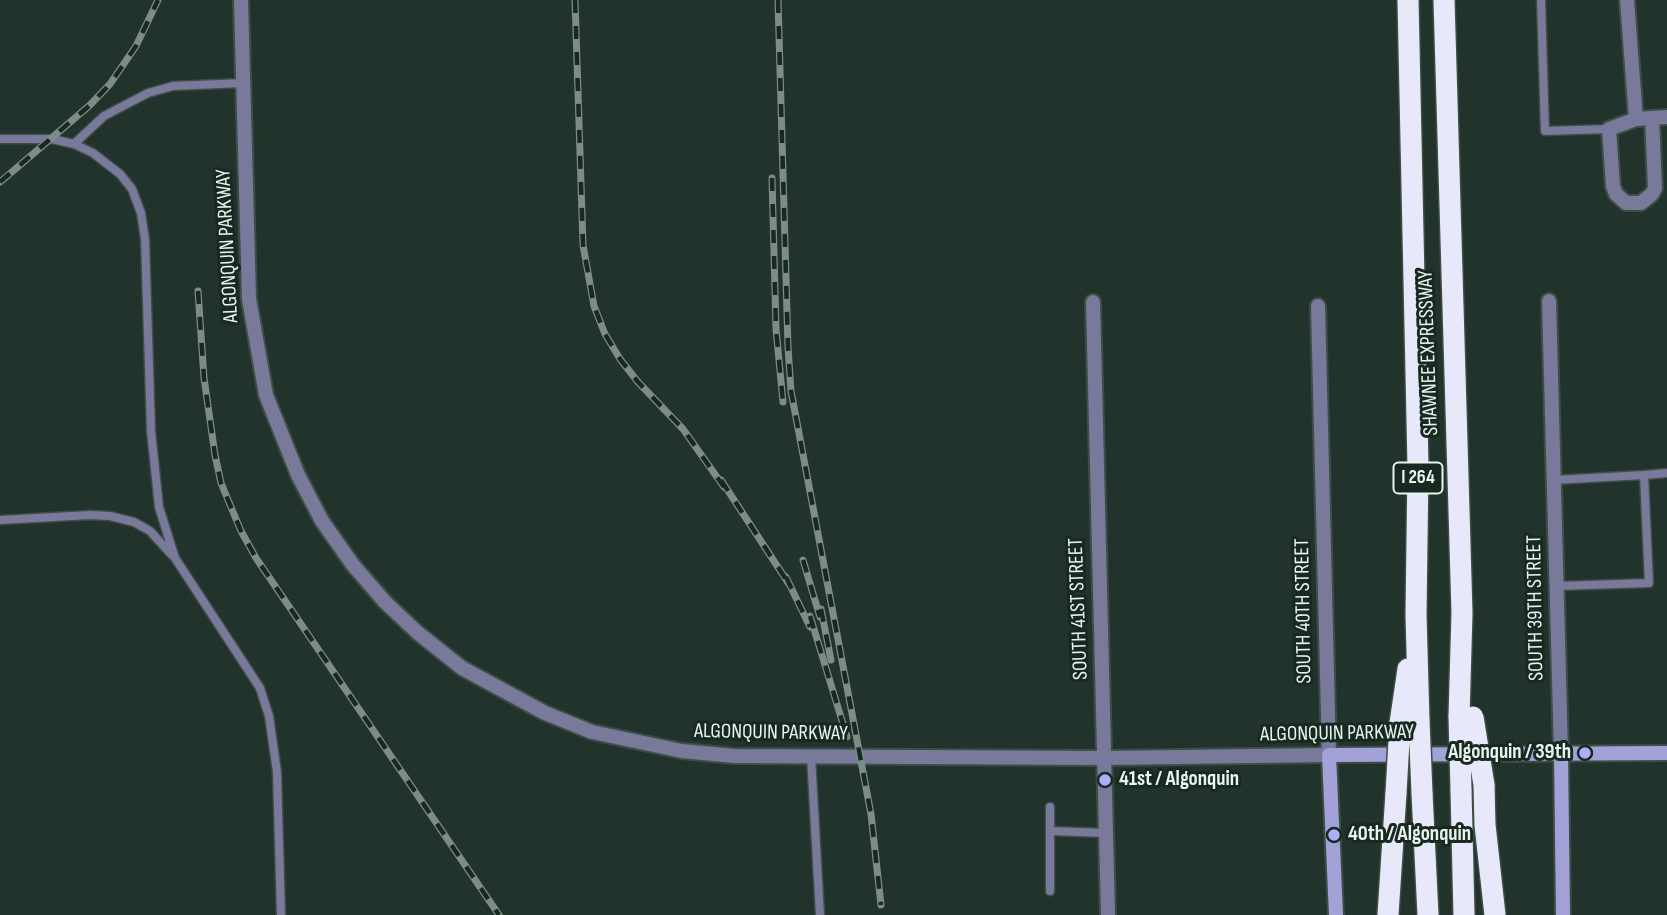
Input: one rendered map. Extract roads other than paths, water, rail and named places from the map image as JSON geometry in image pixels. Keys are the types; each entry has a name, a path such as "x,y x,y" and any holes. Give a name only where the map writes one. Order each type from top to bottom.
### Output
{"highway":[{"name":"SHAWNEE EXPRESSWAY","path":"1408,0 1418,466 1416,615 1409,722"},
{"name":"SHAWNEE EXPRESSWAY","path":"1444,0 1449,232 1466,717 1461,790 1464,915"},
{"path":"1466,717 1483,785 1495,915"},
{"path":"1409,722 1422,793 1428,915"},
{"path":"1388,915 1396,793 1409,722"}],"main road":[{"name":"SOUTH 39TH STREET","path":"1561,753 1563,915"},
{"name":"ALGONQUIN PARKWAY","path":"1329,755 1667,753"},
{"name":"SOUTH 40TH STREET","path":"1329,755 1336,915"}],"street":[{"name":"ALGONQUIN PARKWAY","path":"241,0 249,299 266,395 298,475 322,521 384,602 462,668 545,713 592,732 682,751 734,756 1104,758 1329,755"},
{"path":"1627,0 1636,119"},
{"path":"1660,118 1655,188 1642,203 1626,202 1616,194 1609,129 1636,119 1660,118"},
{"name":"SOUTH 39TH STREET","path":"1549,301 1561,753"},
{"name":"SOUTH 41ST STREET","path":"1093,302 1108,915"},
{"name":"SOUTH 40TH STREET","path":"1318,306 1329,755"}],"lane":[{"path":"1541,0 1545,131 1609,129"},
{"path":"74,144 104,116 148,93 173,86 243,83"},
{"path":"0,139 52,139 74,144 93,153 120,174 132,190 141,213 145,239 151,431 156,486 159,507 175,558"},
{"path":"1554,480 1667,473"},
{"path":"1556,586 1649,583 1644,475"},
{"path":"0,520 110,516 134,522 150,531 175,558 260,688 269,716 277,772 281,915"},
{"path":"811,756 820,915"},
{"path":"1050,807 1050,891"},
{"path":"1050,831 1106,833"}],"railway":[{"path":"0,182 89,106 110,84 136,46 158,0"},
{"path":"575,0 583,245 594,306 605,334 620,359 683,429 724,487"},
{"path":"778,0 791,391 871,814 881,905"},
{"path":"772,178 776,329 783,402"},
{"path":"198,291 204,378 215,455 221,483 241,531 256,558 499,915"},
{"path":"721,480 789,584"},
{"path":"803,560 820,617"},
{"path":"786,577 810,627"},
{"path":"821,609 831,660"},
{"path":"810,616 847,737"}],"place":[{"name":"Algonquin / 39th","path":"1585,753"},
{"name":"41st / Algonquin","path":"1105,780"},
{"name":"40th / Algonquin","path":"1334,835"}]}
